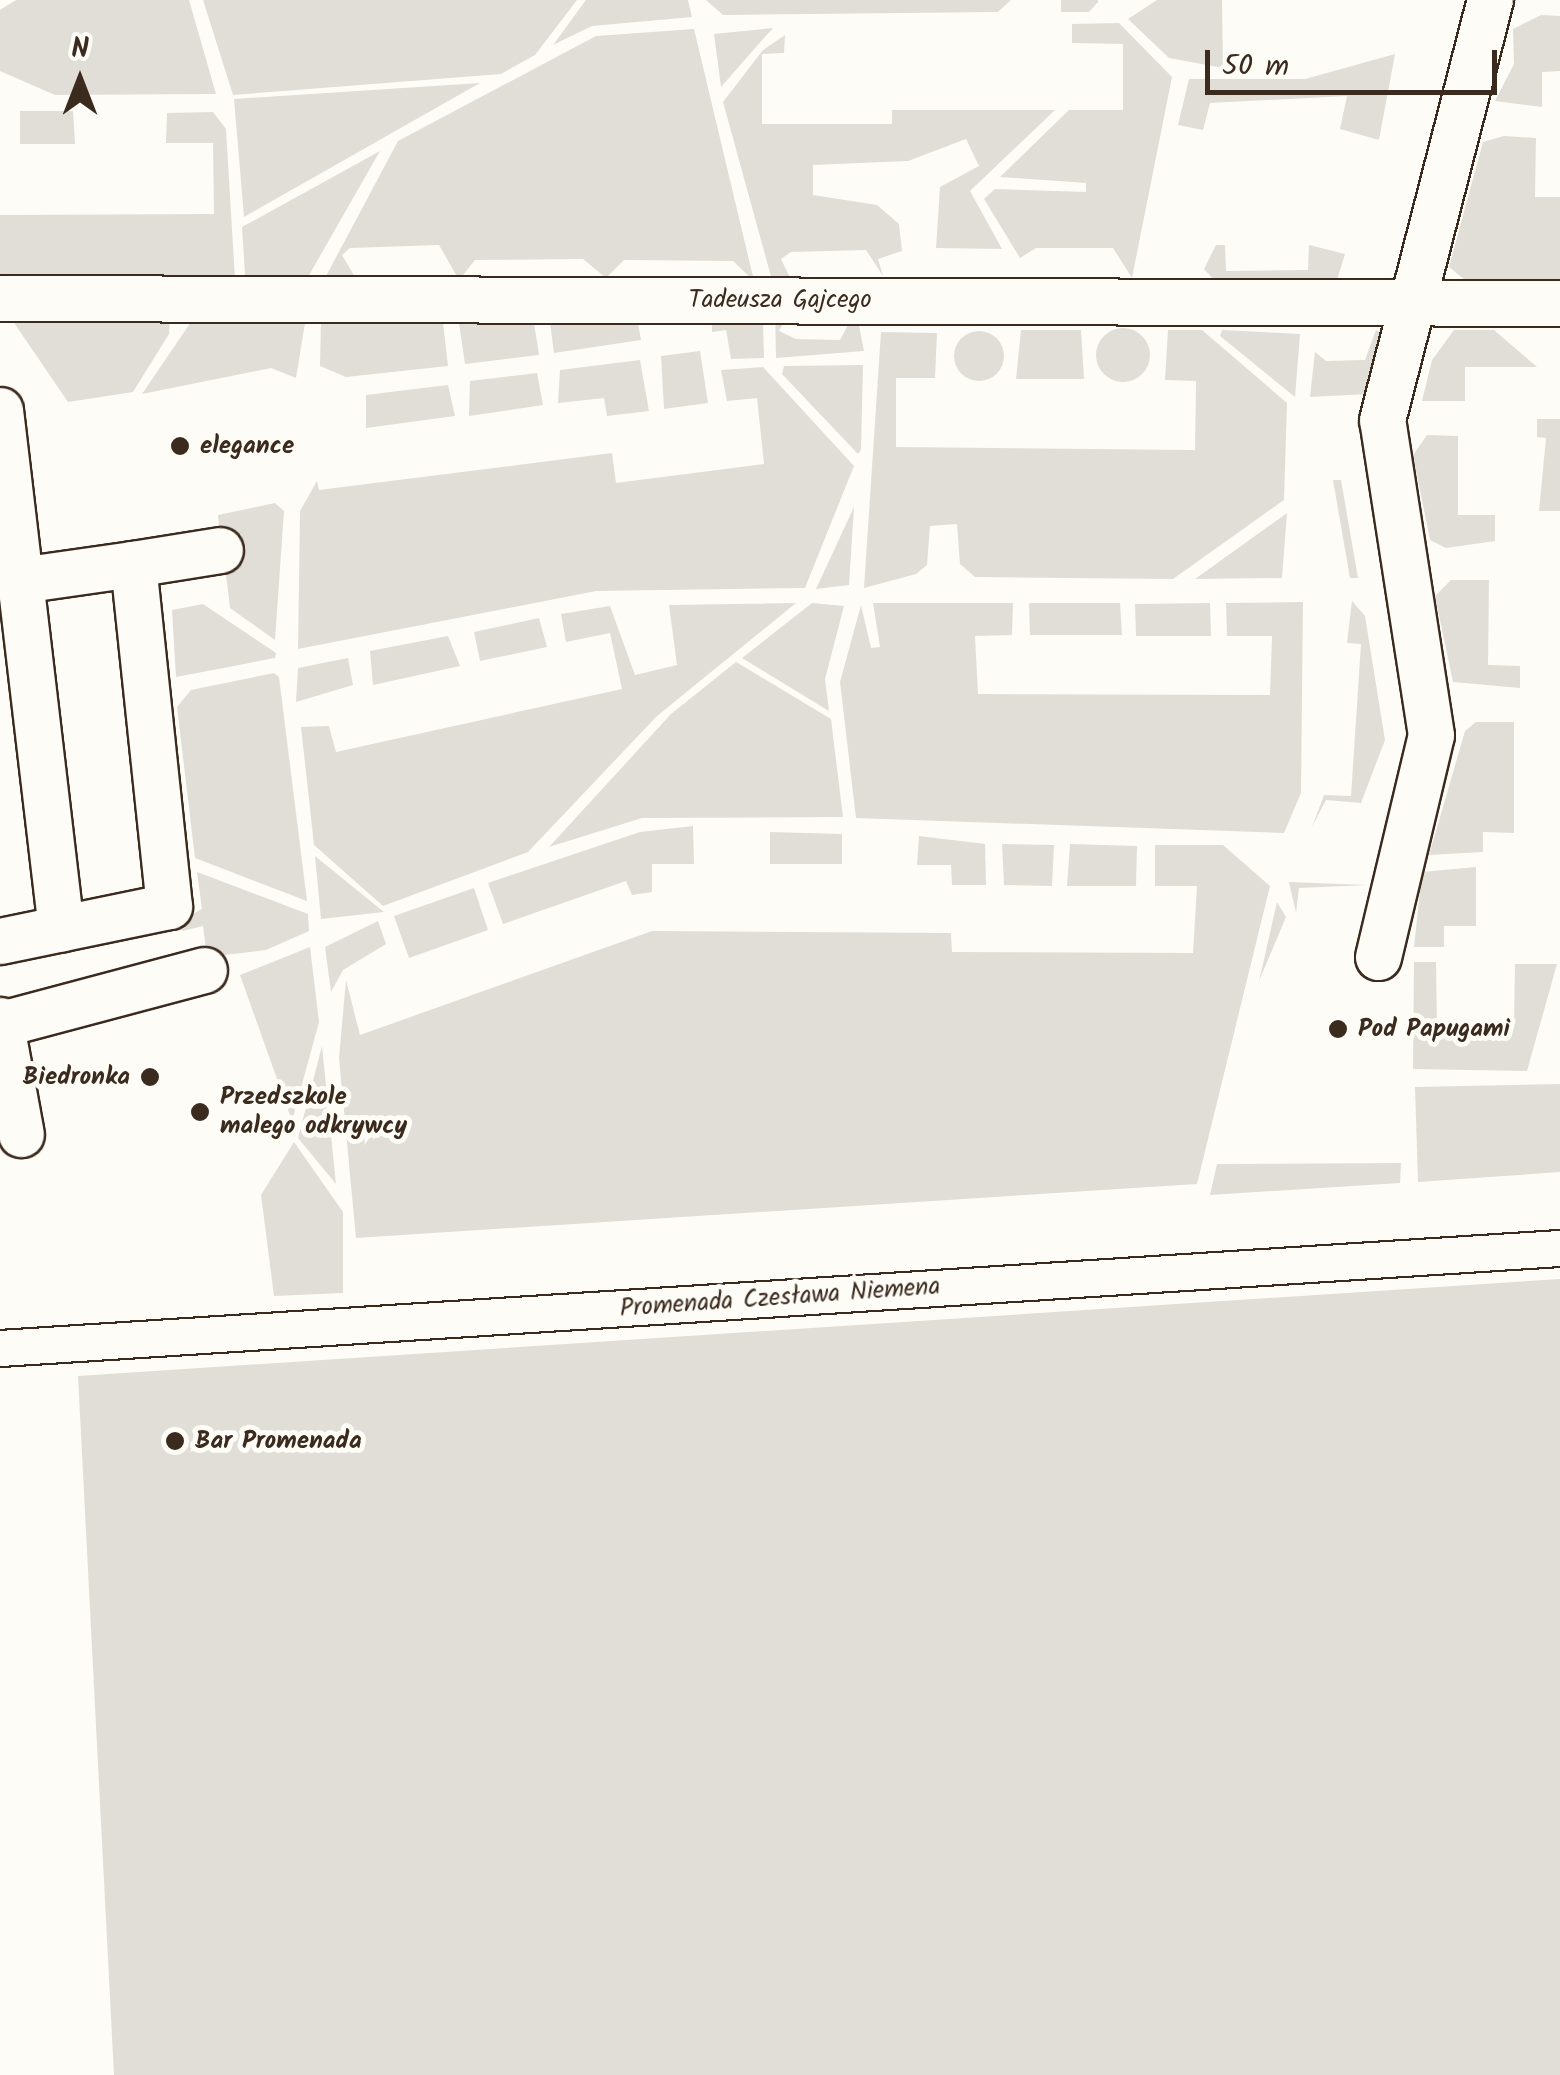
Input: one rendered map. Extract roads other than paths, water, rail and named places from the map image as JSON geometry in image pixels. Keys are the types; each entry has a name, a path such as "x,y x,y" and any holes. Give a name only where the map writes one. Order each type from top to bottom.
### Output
{"street":[{"path":"1378,956 1431,735 1382,420 1490,0"},
{"name":"Tadeusza Gajcego","path":"0,298 1560,304"},
{"path":"0,410 61,928"},
{"path":"20,580 220,550"},
{"path":"0,941 170,906 133,564"},
{"path":"21,1134 0,1022 204,970"},
{"name":"Promenada Czesława Niemena","path":"0,1348 1560,1248"}],"place":[{"name":"elegance","path":"180,446"},
{"name":"Pod Papugami","path":"1338,1029"},
{"name":"Biedronka","path":"150,1077"},
{"name":"Przedszkole malego odkrywcy","path":"200,1112"},
{"name":"Bar Promenada","path":"175,1441"}]}
